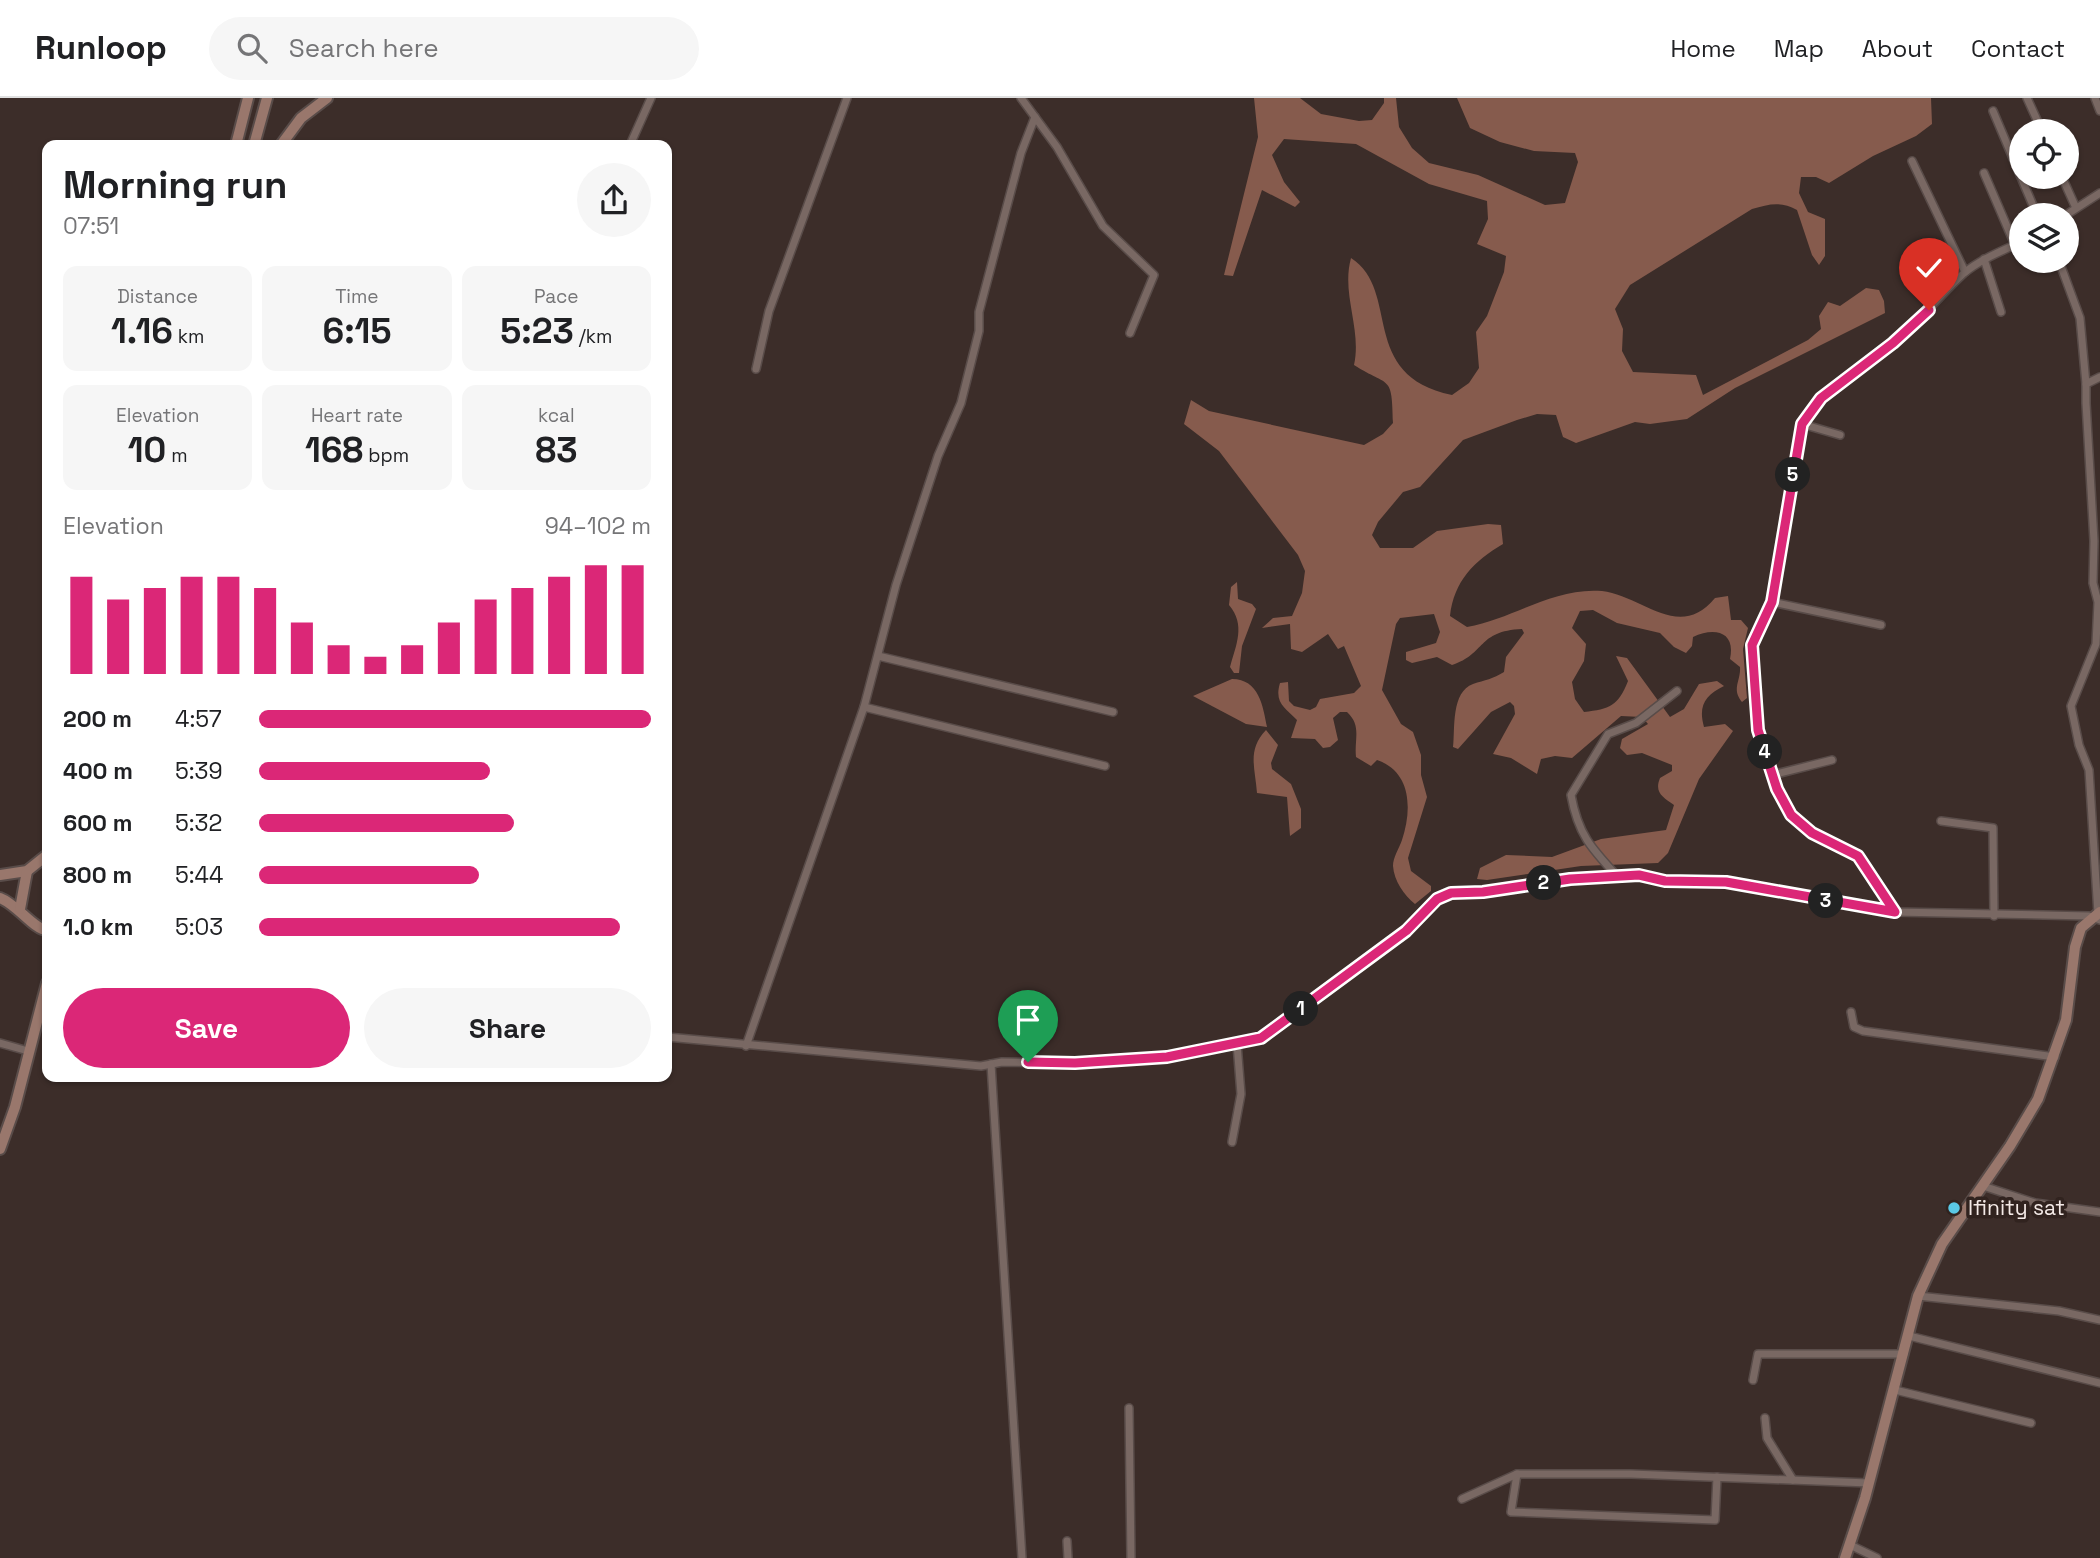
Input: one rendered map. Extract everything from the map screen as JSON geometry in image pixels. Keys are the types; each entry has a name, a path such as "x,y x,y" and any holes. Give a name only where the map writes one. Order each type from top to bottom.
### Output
{"street":[{"path":"237,140 248,98"},
{"path":"255,140 267,98"},
{"path":"285,140 313,103 327,98"},
{"path":"632,140 651,98"},
{"path":"756,369 769,311 847,98"},
{"path":"1021,98 1073,172 1103,226 1154,275 1130,333"},
{"path":"2027,98 2037,119"},
{"path":"2095,98 2100,111"},
{"path":"1993,111 2033,203"},
{"path":"746,1046 864,707 896,585 930,482 961,403 979,331 979,312 1021,153 1035,117"},
{"path":"1912,161 1965,272"},
{"path":"1984,173 2009,224"},
{"path":"2079,206 2100,193"},
{"path":"1895,912 1858,856 1812,833 1791,815 1772,775 1758,730 1752,645 1772,602 1802,424 1821,398 1893,343 1965,272 2009,247"},
{"path":"1984,259 2001,312"},
{"path":"2063,273 2080,318 2086,384 2093,583 2099,602 2096,644 2071,706 2079,745 2089,770 2098,916"},
{"path":"2086,384 2100,377"},
{"path":"1802,424 1840,435"},
{"path":"1772,602 1881,625"},
{"path":"878,656 1113,712"},
{"path":"1617,876 1588,846 1576,822 1571,795 1608,734 1636,723 1676,691"},
{"path":"864,707 1105,766"},
{"path":"1772,775 1832,760"},
{"path":"1941,821 1993,828 1994,916"},
{"path":"0,875 27,871 42,861"},
{"path":"20,909 27,871"},
{"path":"672,1038 981,1066 1116,1062 1186,1054 1261,1038 1406,931 1437,899 1451,893 1617,876 1639,875 1665,881 1726,882 1895,912 2098,916"},
{"path":"0,898 20,909 38,929 42,929"},
{"path":"1845,1558 1869,1483 1919,1296 1941,1244 1983,1186 2038,1099 2066,1020 2075,947 2081,928 2098,916"},
{"path":"0,1149 15,1107 42,1001"},
{"path":"1851,1012 1854,1027 1863,1031 2055,1057"},
{"path":"0,1042 28,1051"},
{"path":"1232,1142 1241,1094 1237,1044"},
{"path":"990,1064 1022,1558"},
{"path":"1983,1186 2035,1203 2100,1212"},
{"path":"1919,1296 2060,1311 2100,1320"},
{"path":"1909,1336 2100,1383"},
{"path":"1753,1380 1758,1354 1904,1354"},
{"path":"1895,1390 2031,1423"},
{"path":"1129,1408 1131,1558"},
{"path":"1765,1418 1767,1438 1793,1480"},
{"path":"1462,1499 1517,1474 1717,1477 1869,1483"},
{"path":"1517,1474 1511,1512 1715,1520 1717,1477"},
{"path":"1067,1541 1068,1558"},
{"path":"1850,1545 1877,1558"}],"shaded area":[{"path":"1254,98 1300,98 1321,114 1359,121 1372,120 1384,103 1384,98 1396,98 1399,127 1412,148 1429,163 1478,175 1545,205 1565,203 1578,162 1575,153 1534,151 1500,142 1470,128 1457,98 1931,98 1932,124 1916,136 1873,156 1829,183 1816,177 1801,177 1799,193 1808,212 1825,219 1825,256 1819,265 1812,255 1797,210 1780,204 1764,206 1752,209 1630,285 1615,309 1623,329 1622,351 1633,372 1696,375 1703,395 1808,340 1821,329 1819,316 1828,302 1840,306 1866,288 1879,290 1885,313 1735,388 1687,419 1650,424 1635,422 1576,443 1563,437 1556,415 1537,414 1463,440 1420,487 1403,492 1378,522 1372,535 1380,548 1413,548 1437,531 1488,524 1501,525 1503,544 1467,573 1452,604 1450,616 1467,627 1550,599 1584,591 1617,594 1674,616 1688,616 1701,610 1715,598 1728,596 1731,620 1741,620 1748,628 1743,649 1747,698 1742,702 1737,693 1740,667 1730,659 1730,642 1722,634 1708,632 1693,637 1692,646 1686,653 1674,647 1660,633 1617,623 1593,610 1580,611 1572,628 1586,644 1584,661 1572,682 1575,699 1584,712 1612,705 1621,696 1628,681 1616,656 1627,658 1670,717 1684,709 1699,684 1717,681 1724,686 1708,697 1703,707 1702,720 1704,727 1725,724 1733,731 1699,779 1668,853 1658,863 1581,866 1487,880 1477,879 1480,868 1506,855 1552,857 1601,839 1666,830 1674,805 1666,800 1658,787 1660,778 1672,771 1672,765 1642,753 1627,755 1620,748 1622,739 1648,724 1642,717 1621,716 1572,758 1555,756 1541,759 1537,774 1511,758 1493,754 1515,714 1514,706 1510,702 1491,712 1458,749 1453,747 1456,711 1461,695 1473,684 1504,672 1506,657 1524,633 1522,629 1489,638 1471,655 1452,665 1437,657 1412,663 1406,660 1406,652 1436,643 1440,632 1434,614 1400,618 1396,624 1382,690 1401,724 1413,732 1421,755 1421,775 1427,797 1408,858 1411,871 1431,886 1431,891 1415,904 1400,887 1393,866 1405,828 1408,805 1403,783 1397,773 1377,760 1371,766 1356,757 1356,728 1347,712 1340,712 1333,718 1338,740 1330,747 1323,748 1315,739 1291,738 1297,720 1278,696 1280,683 1288,682 1289,701 1294,706 1310,710 1316,707 1320,699 1354,693 1361,686 1344,646 1338,649 1328,634 1302,652 1291,649 1290,624 1262,628 1273,618 1292,616 1302,593 1305,571 1298,555 1219,451 1184,424 1191,400 1209,411 1364,445 1383,434 1393,423 1393,407 1387,384 1354,365 1356,338 1348,285 1351,258 1366,273 1375,291 1392,352 1403,370 1422,385 1452,395 1469,383 1479,368 1476,332 1487,316 1504,272 1506,256 1477,244 1488,219 1487,201 1429,184 1356,144 1284,139 1272,155 1284,182 1300,202 1295,207 1262,190 1233,276 1224,275 1258,137"},
{"path":"1237,582 1238,599 1252,604 1256,609 1242,646 1239,673 1234,673 1230,667 1238,628 1229,605 1231,587"},
{"path":"1232,679 1241,680 1254,689 1267,727 1246,724 1193,696"},
{"path":"1266,730 1278,745 1271,763 1272,769 1291,784 1301,809 1301,828 1290,836 1287,797 1257,793 1254,752"}],"place":[{"name":"Ifinity sat","path":"1954,1208"}],"route":[{"path":"1028,1062 1116,1062 1167,1057 1261,1038 1406,931 1437,899 1451,893 1483,892 1570,879 1639,875 1665,881 1726,882 1800,898 1895,912 1858,856 1812,833 1791,815 1777,789 1758,730 1752,645 1772,602 1802,424 1821,398 1893,343 1929,310"}]}
